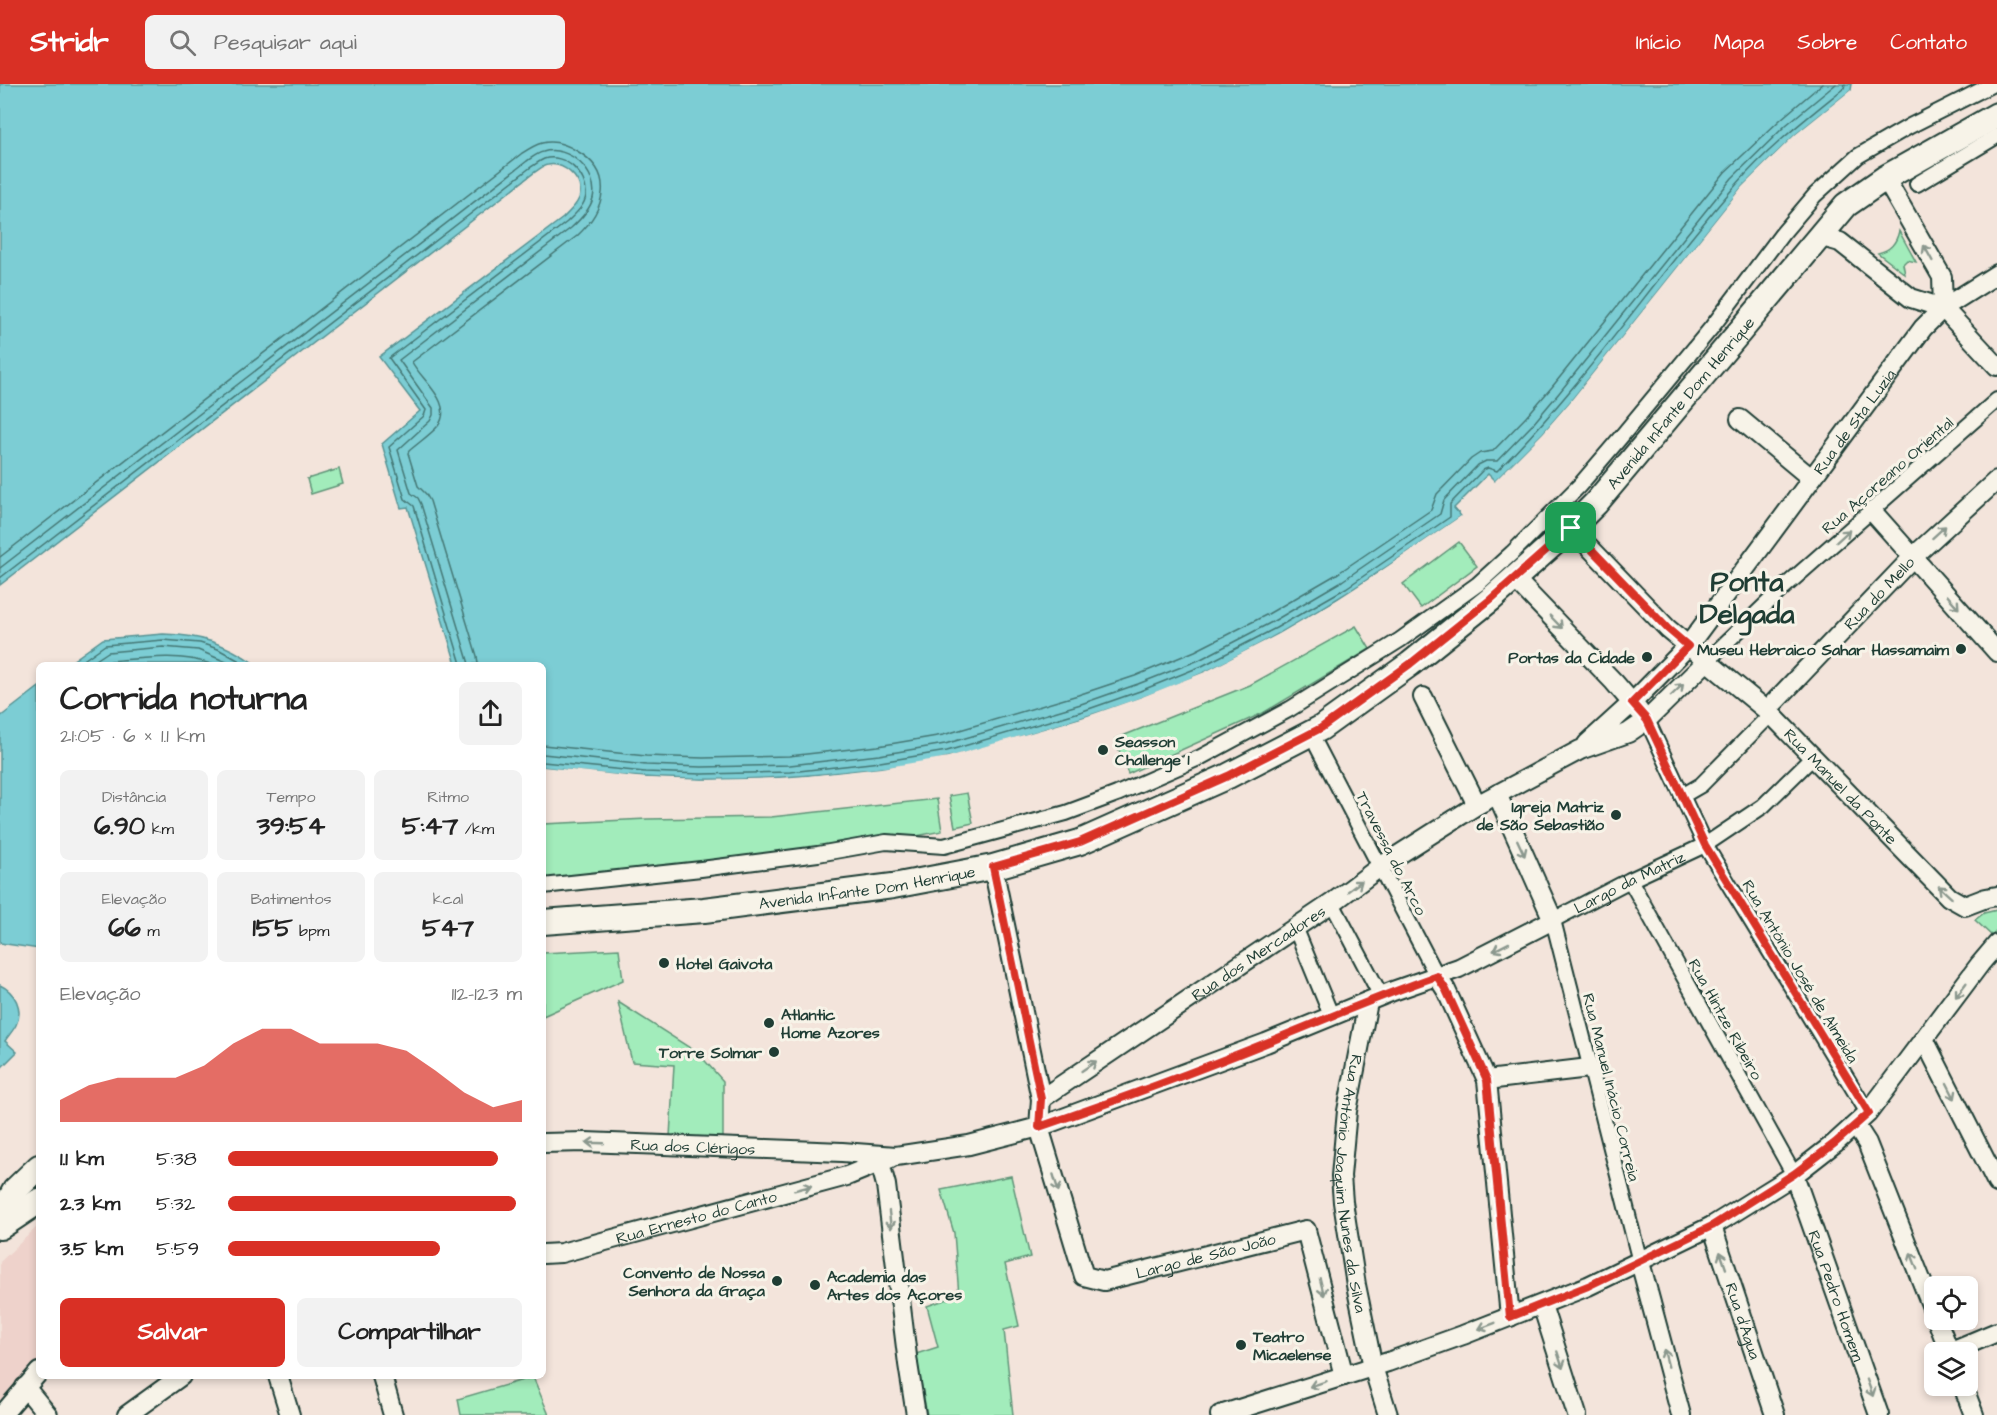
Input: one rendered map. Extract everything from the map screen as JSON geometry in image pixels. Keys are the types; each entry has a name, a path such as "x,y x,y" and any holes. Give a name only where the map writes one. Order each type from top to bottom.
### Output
{"main road":[{"name":"Avenida Infante Dom Henrique","path":"546,922 704,910 784,901 893,886 993,867 1080,842 1228,776 1321,728 1410,664 1515,579 1571,528 1596,502 1846,205 1885,178 1997,115"},
{"path":"0,1217 15,1190 36,1170"},
{"path":"0,1227 36,1202"}],"street":[{"name":"Avenida Infante Dom Henrique","path":"546,886 736,864 886,842 944,846 1066,813 1117,794 1201,757 1290,709 1400,640 1478,584 1512,553 1579,486 1620,438 1712,327 1782,234 1815,195 1858,156 1910,126 1993,84"},
{"path":"1917,184 1997,136"},
{"path":"1885,178 1942,277 1943,308"},
{"path":"1819,236 1840,242 1911,298 1943,308 1997,366"},
{"name":"Rua de Sta Luzia","path":"1632,703 1688,646 1923,328 1943,308 1997,274"},
{"name":"Rua Açoreano Oriental","path":"1707,660 1781,586 1800,575 1997,400"},
{"path":"1740,419 1811,478"},
{"name":"Rua do Mello","path":"1682,796 1701,785 1913,557 1997,480"},
{"path":"1872,510 1997,652"},
{"name":"Rua Manuel da Ponte","path":"1571,528 1668,629 1769,712 1949,897 1965,906 1997,896"},
{"name":"Largo da Matriz","path":"1497,794 1553,920 1705,845 1647,720 1614,682 1515,579"},
{"path":"1423,697 1476,805 1580,750 1628,733 1647,720 1707,660"},
{"path":"1580,750 1632,703"},
{"name":"Travessa do Arco","path":"1317,746 1437,976"},
{"path":"1705,845 1763,806 1813,757"},
{"name":"Rua dos Mercadores","path":"1041,1099 1332,903 1381,866 1476,805"},
{"name":"Rua António José de Almeida","path":"1705,845 1862,1120"},
{"path":"993,867 1041,1099 1039,1127"},
{"name":"Rua Hintze Ribeiro","path":"1630,880 1794,1174"},
{"path":"1332,903 1375,999"},
{"path":"916,1415 886,1185 888,1159 969,1145 1039,1127 1460,968 1553,920"},
{"name":"Rua Manuel Inácio Correia","path":"1553,920 1640,1262"},
{"path":"1295,927 1331,1015"},
{"path":"1220,1415 1373,1367 1542,1305 1640,1262 1712,1226 1794,1174 1862,1120 1997,945"},
{"path":"1437,976 1446,990 1487,1080 1510,1317"},
{"name":"Rua António Joaquim Nunes da Silva","path":"1375,999 1347,1111 1341,1176 1356,1285 1373,1367 1388,1415"},
{"path":"1924,1039 1997,1183"},
{"path":"1487,1080 1589,1068"},
{"path":"1862,1120 1867,1143 1924,1287"},
{"name":"Largo de São João","path":"1039,1127 1084,1276 1104,1281 1306,1230 1344,1376"},
{"name":"Rua dos Clérigos","path":"546,1143 585,1142 842,1152 888,1159"},
{"path":"842,1152 852,1164 848,1176"},
{"name":"Rua Ernesto do Canto","path":"546,1254 561,1253 848,1176 888,1159"},
{"name":"Rua Pedro Homem","path":"1794,1174 1879,1415"},
{"name":"Rua d'Água","path":"1712,1226 1775,1415"},
{"path":"1640,1262 1681,1415"},
{"path":"1542,1305 1577,1415"},
{"path":"1974,1342 1997,1332"},
{"path":"2,1415 36,1375"},
{"path":"127,1415 152,1407 178,1379"},
{"path":"279,1379 290,1415"},
{"path":"383,1379 393,1415"},
{"path":"26,1387 48,1415"},
{"path":"1967,1396 1974,1415"}],"shaded area":[{"path":"36,1228 36,1369 0,1411 0,1262"}],"green space":[{"path":"1899,231 1916,262 1907,260 1903,264 1905,274 1878,253 1892,246"},
{"path":"339,469 343,484 311,494 307,479"},
{"path":"1459,542 1477,566 1421,608 1403,584"},
{"path":"1356,626 1370,649 1263,713 1128,774 1115,739 1250,685"},
{"path":"967,793 973,823 955,827 949,796"},
{"path":"937,799 942,831 886,842 546,879 546,824 771,817"},
{"path":"1997,910 1997,930 1992,936 1975,920 1984,913"},
{"path":"619,949 623,980 546,1015 546,953"},
{"path":"618,1002 698,1053 723,1081 723,1142 670,1137 674,1065 632,1062"},
{"path":"1011,1176 1030,1257 1005,1264 1019,1326 1004,1330 1013,1415 927,1415 916,1354 938,1347 927,1306 959,1295 954,1233 941,1190"},
{"path":"526,1379 534,1379 549,1415 461,1415 458,1399"}],"water":[{"path":"0,84 1852,84 1851,90 1795,135 1742,187 1543,433 1495,481 1488,474 1454,508 1461,516 1304,619 1205,672 1128,703 961,754 876,769 774,778 659,778 546,767 546,662 455,662 408,507 401,508 382,444 420,411 379,357 571,210 579,197 580,188 575,177 560,166 546,165 535,172 0,585"},
{"path":"163,634 188,636 222,646 252,662 71,662 103,639"},
{"path":"36,689 36,949 0,943 0,717"},
{"path":"0,985 14,997 19,1013 16,1025 5,1041 17,1052 0,1069"}],"pier":[{"path":"1851,90 1851,93 1797,138 1744,189 1572,404 1497,483 1495,481 1570,402 1742,187 1795,135"},
{"path":"1461,516 1463,518 1351,595 1206,675 1086,720 949,760 881,771 791,781 702,783 645,781 546,770 546,767 645,778 702,780 791,778 881,768 948,757 1085,717 1205,672 1279,634 1349,593"}],"place":[{"name":"Museu Hebraico Sahar Hassamaim","path":"1961,649"},
{"name":"Portas da Cidade","path":"1647,657"},
{"name":"Seasson Challenge 1","path":"1103,750"},
{"name":"Igreja Matriz de São Sebastião","path":"1616,815"},
{"name":"Hotel Gaivota","path":"664,963"},
{"name":"Atlantic Home Azores","path":"769,1023"},
{"name":"Torre Solmar","path":"774,1052"},
{"name":"Convento de Nossa Senhora da Graça","path":"777,1281"},
{"name":"Academia das Artes dos Açores","path":"815,1285"},
{"name":"Teatro Micaelense","path":"1241,1345"}],"district":[{"name":"Ponta Delgada","path":"1747,597"}],"route":[{"path":"1571,528 1668,629 1688,646 1632,703 1647,720 1705,845 1869,1113 1856,1126 1794,1174 1712,1226 1588,1286 1510,1317 1487,1080 1446,990 1437,976 1331,1015 1266,1043 1039,1127 1041,1099 993,867 1080,842 1228,776 1321,728 1410,664 1515,579 1571,528"}]}
